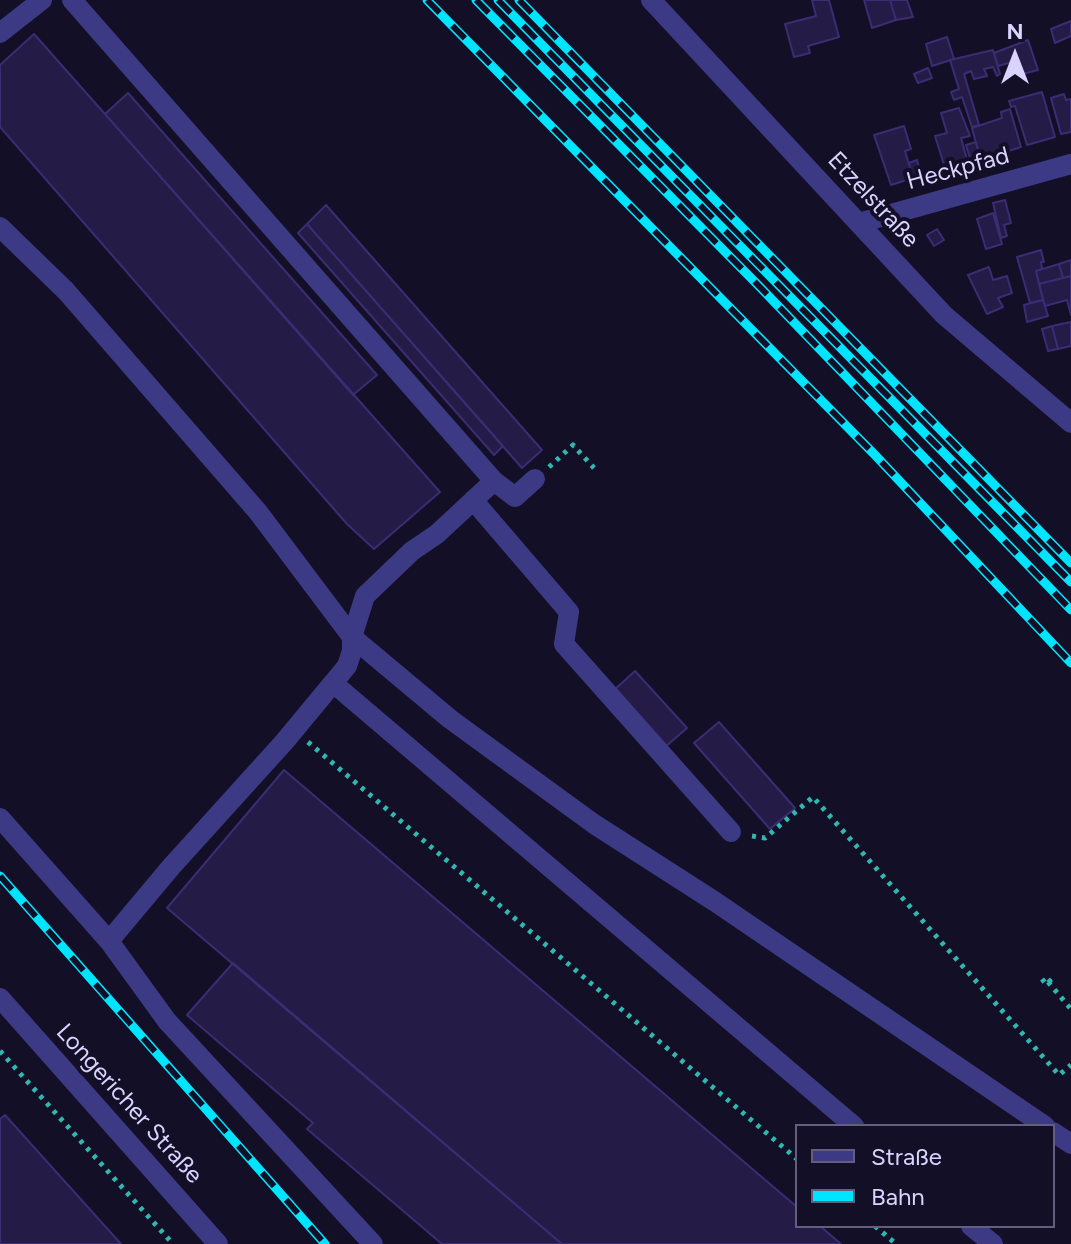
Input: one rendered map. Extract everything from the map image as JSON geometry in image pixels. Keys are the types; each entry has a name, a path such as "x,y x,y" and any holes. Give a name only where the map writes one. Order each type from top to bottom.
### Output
{"street":[{"path":"0,33 42,0"},
{"path":"72,0 494,481 515,497 535,479"},
{"name":"Etzelstraße","path":"651,0 944,315 1071,423"},
{"name":"Heckpfad","path":"859,223 1071,164"},
{"path":"0,227 66,291 258,512 352,637 450,719 594,824 714,901 1042,1124"},
{"path":"109,941 347,666 365,596 494,481"},
{"path":"473,500 569,612 564,644 731,832"},
{"path":"333,683 852,1124"},
{"path":"0,818 109,941 167,1021 373,1244"},
{"name":"Longericher Straße","path":"0,998 218,1244"},
{"path":"973,1228 993,1244"}],"path":[{"path":"535,479 573,445 594,468"},
{"path":"294,730 795,1157"},
{"path":"731,832 765,838 813,797 1059,1075 1071,1065"},
{"path":"1045,979 1071,1009"},
{"path":"0,1051 173,1244"},
{"path":"877,1228 896,1244"}],"building":[{"path":"812,0 829,0 839,37 808,46 810,53 794,57 785,24 816,16"},
{"path":"864,0 890,0 896,20 872,28"},
{"path":"890,0 907,0 913,17 896,20"},
{"path":"1071,21 1071,36 1055,43 1051,29"},
{"path":"34,34 440,492 374,549 347,524 0,127 0,65"},
{"path":"947,37 954,59 932,66 926,44"},
{"path":"1028,40 1038,70 1019,75 1016,66 1020,65 1019,60 998,66 994,53"},
{"path":"993,50 1000,74 997,76 993,67 984,69 987,76 974,79 971,71 964,74 979,125 972,127 962,97 954,100 951,92 959,89 950,60"},
{"path":"928,68 932,78 918,83 914,74"},
{"path":"1042,92 1055,137 1027,145 1015,106 1011,107 1009,101"},
{"path":"128,93 377,375 353,395 105,114"},
{"path":"1064,94 1066,100 1071,99 1071,132 1061,134 1051,98"},
{"path":"959,108 970,136 961,138 968,163 945,168 935,136 947,133 941,113"},
{"path":"1010,109 1021,147 990,157 994,166 983,169 972,128 1002,118 1001,112"},
{"path":"904,126 911,149 905,151 913,178 891,185 874,135"},
{"path":"976,142 982,165 973,168 966,145"},
{"path":"917,160 921,175 913,178 909,163"},
{"path":"1005,200 1011,223 1004,225 1007,236 1001,238 993,203"},
{"path":"326,205 542,450 522,468 307,224"},
{"path":"993,213 1002,244 986,249 977,219"},
{"path":"307,224 503,446 494,455 298,233"},
{"path":"937,229 944,240 934,246 927,235"},
{"path":"1041,250 1044,262 1041,262 1042,269 1036,271 1043,300 1030,303 1017,257"},
{"path":"1071,260 1071,276 1063,278 1059,264"},
{"path":"1059,264 1063,278 1039,284 1036,271"},
{"path":"989,267 993,280 1007,276 1012,293 998,298 1003,307 987,314 968,275"},
{"path":"1071,276 1071,315 1067,300 1045,306 1039,284"},
{"path":"1043,300 1048,316 1027,322 1024,305"},
{"path":"1071,322 1071,346 1058,349 1052,326"},
{"path":"1052,326 1058,349 1048,351 1042,329"},
{"path":"635,671 687,728 664,748 613,691"},
{"path":"719,722 795,808 770,829 694,743"},
{"path":"284,770 795,1205 795,1228 822,1228 841,1244 562,1244 167,908"},
{"path":"233,963 562,1244 442,1244 307,1129 313,1123 187,1015"},
{"path":"5,1115 121,1244 0,1244 0,1119"}],"railway":[{"path":"427,0 875,455 1071,663"},
{"path":"476,0 756,283 1071,610"},
{"path":"498,0 1071,582"},
{"path":"519,0 1071,563"},
{"path":"0,876 325,1244"}]}
